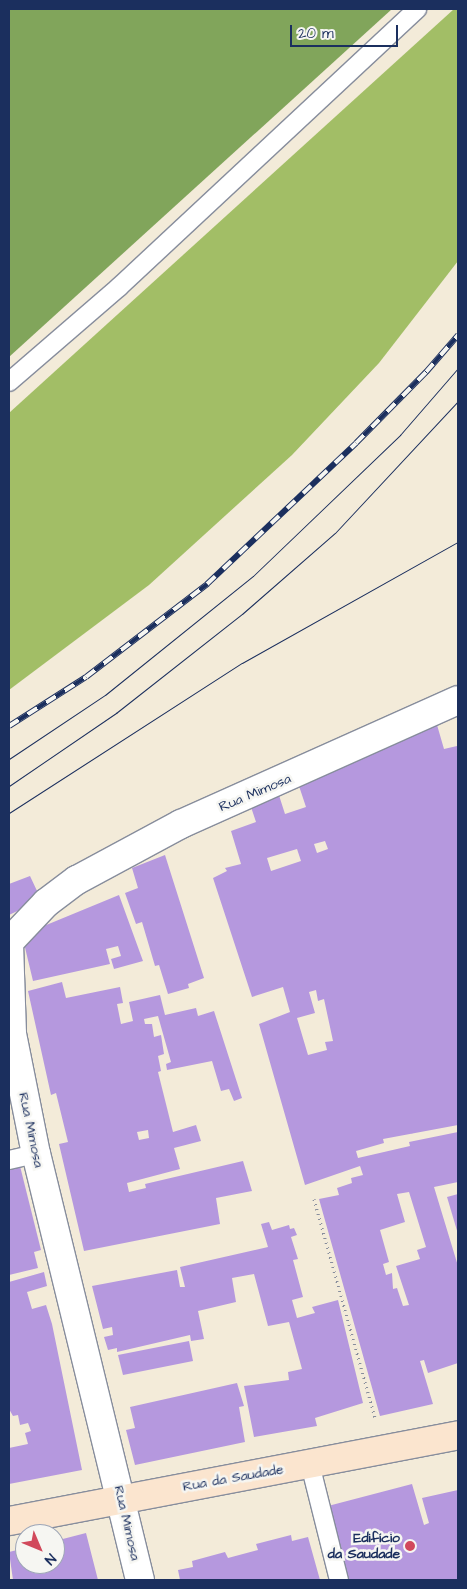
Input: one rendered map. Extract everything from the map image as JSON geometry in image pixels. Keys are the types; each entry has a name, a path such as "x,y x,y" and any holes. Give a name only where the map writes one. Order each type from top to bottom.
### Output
{"main road":[{"name":"Rua da Saudade","path":"9,1522 121,1498 458,1435"}],"street":[{"name":"Rua Mimosa","path":"140,1580 36,1154 10,1034 9,942 46,903 77,880 180,824 458,700"}],"lane":[{"path":"9,382 119,287 417,9"},
{"path":"9,1160 36,1154"},
{"path":"310,1464 339,1580"}],"path":[{"path":"314,1199 384,1449"}],"green space":[{"path":"9,9 392,9 9,357"},
{"path":"454,9 458,9 458,261 379,363 292,455 149,585 9,690 9,413"}],"building":[{"path":"435,718 444,749 457,746 458,750 458,1125 383,1139 384,1143 356,1151 358,1158 410,1146 409,1142 458,1132 458,1182 434,1187 458,1266 458,1363 428,1373 424,1360 420,1361 433,1404 380,1416 319,1199 339,1195 337,1188 352,1183 351,1178 363,1175 360,1166 305,1185 259,1024 290,1012 283,987 252,997 213,878 227,871 225,868 241,864 231,831 256,822 248,798 276,786 285,814 306,807 296,777","holes":["325,841 328,849 317,853 314,844","297,849 301,861 271,871 267,858","316,990 318,1001 324,999 333,1041 325,1042 327,1050 308,1055 297,1018 315,1013 309,992","409,1192 426,1247 417,1250 420,1259 396,1266 409,1305 403,1306 397,1288 393,1289 392,1273 386,1275 383,1264 389,1262 380,1230 405,1222 397,1194"]},
{"path":"165,855 204,978 188,984 189,988 168,994 159,965 155,966 142,922 136,924 125,893 138,888 132,868"},
{"path":"30,876 38,893 33,895 36,902 9,915 9,884"},
{"path":"119,895 143,961 114,969 111,959 121,956 118,946 106,949 110,964 33,981 22,935"},
{"path":"62,982 66,998 120,987 123,1003 117,1004 121,1024 133,1021 129,1002 160,995 165,1015 196,1008 198,1016 214,1011 242,1098 234,1101 229,1089 221,1091 212,1061 167,1070 166,1064 171,1062 158,1016 144,1019 145,1024 152,1024 154,1037 161,1035 164,1054 158,1056 161,1071 158,1072 173,1132 196,1125 201,1141 174,1148 180,1169 127,1183 129,1192 146,1188 145,1184 243,1161 252,1191 216,1198 220,1224 84,1251 59,1144 68,1142 56,1093 51,1095 28,991","holes":["148,1130 149,1138 139,1140 137,1132"]},
{"path":"19,1162 41,1250 34,1252 38,1268 9,1275 9,1164"},
{"path":"458,1194 458,1234 447,1197"},
{"path":"269,1222 272,1230 289,1225 290,1229 294,1228 297,1235 291,1237 298,1259 293,1260 303,1297 292,1300 297,1318 315,1313 312,1307 338,1300 363,1403 315,1418 317,1426 254,1437 244,1386 289,1380 288,1372 302,1369 289,1322 268,1326 254,1274 232,1278 236,1302 198,1311 204,1339 191,1341 190,1335 117,1352 117,1348 108,1350 104,1337 113,1335 112,1327 103,1329 92,1286 177,1270 180,1287 185,1287 180,1267 268,1247 261,1224"},
{"path":"44,1272 47,1286 27,1292 32,1309 46,1305 52,1324 82,1470 9,1484 9,1448 28,1444 25,1433 31,1431 28,1423 20,1425 18,1415 13,1416 9,1409 9,1282"},
{"path":"189,1341 193,1361 123,1375 118,1355"},
{"path":"237,1383 244,1406 239,1407 245,1442 135,1465 126,1430 135,1428 130,1407"},
{"path":"412,1484 424,1525 429,1523 422,1498 458,1490 458,1580 347,1580 328,1506"},
{"path":"86,1533 98,1580 13,1580 9,1552 15,1550 15,1574 65,1574 65,1538"},
{"path":"291,1535 292,1541 308,1537 320,1580 180,1580 178,1570 193,1567 192,1561 225,1552 228,1558 258,1550 256,1544"}],"tram line":[{"path":"9,759 105,695 253,576 400,435 458,368"},
{"path":"9,786 116,713 242,614 335,533 458,401"},
{"path":"9,813 242,663 458,542"}],"railway":[{"path":"9,726 86,677 207,584 356,443 426,372 458,335"}],"place":[{"name":"Edifício da Saudade","path":"410,1546"}]}
